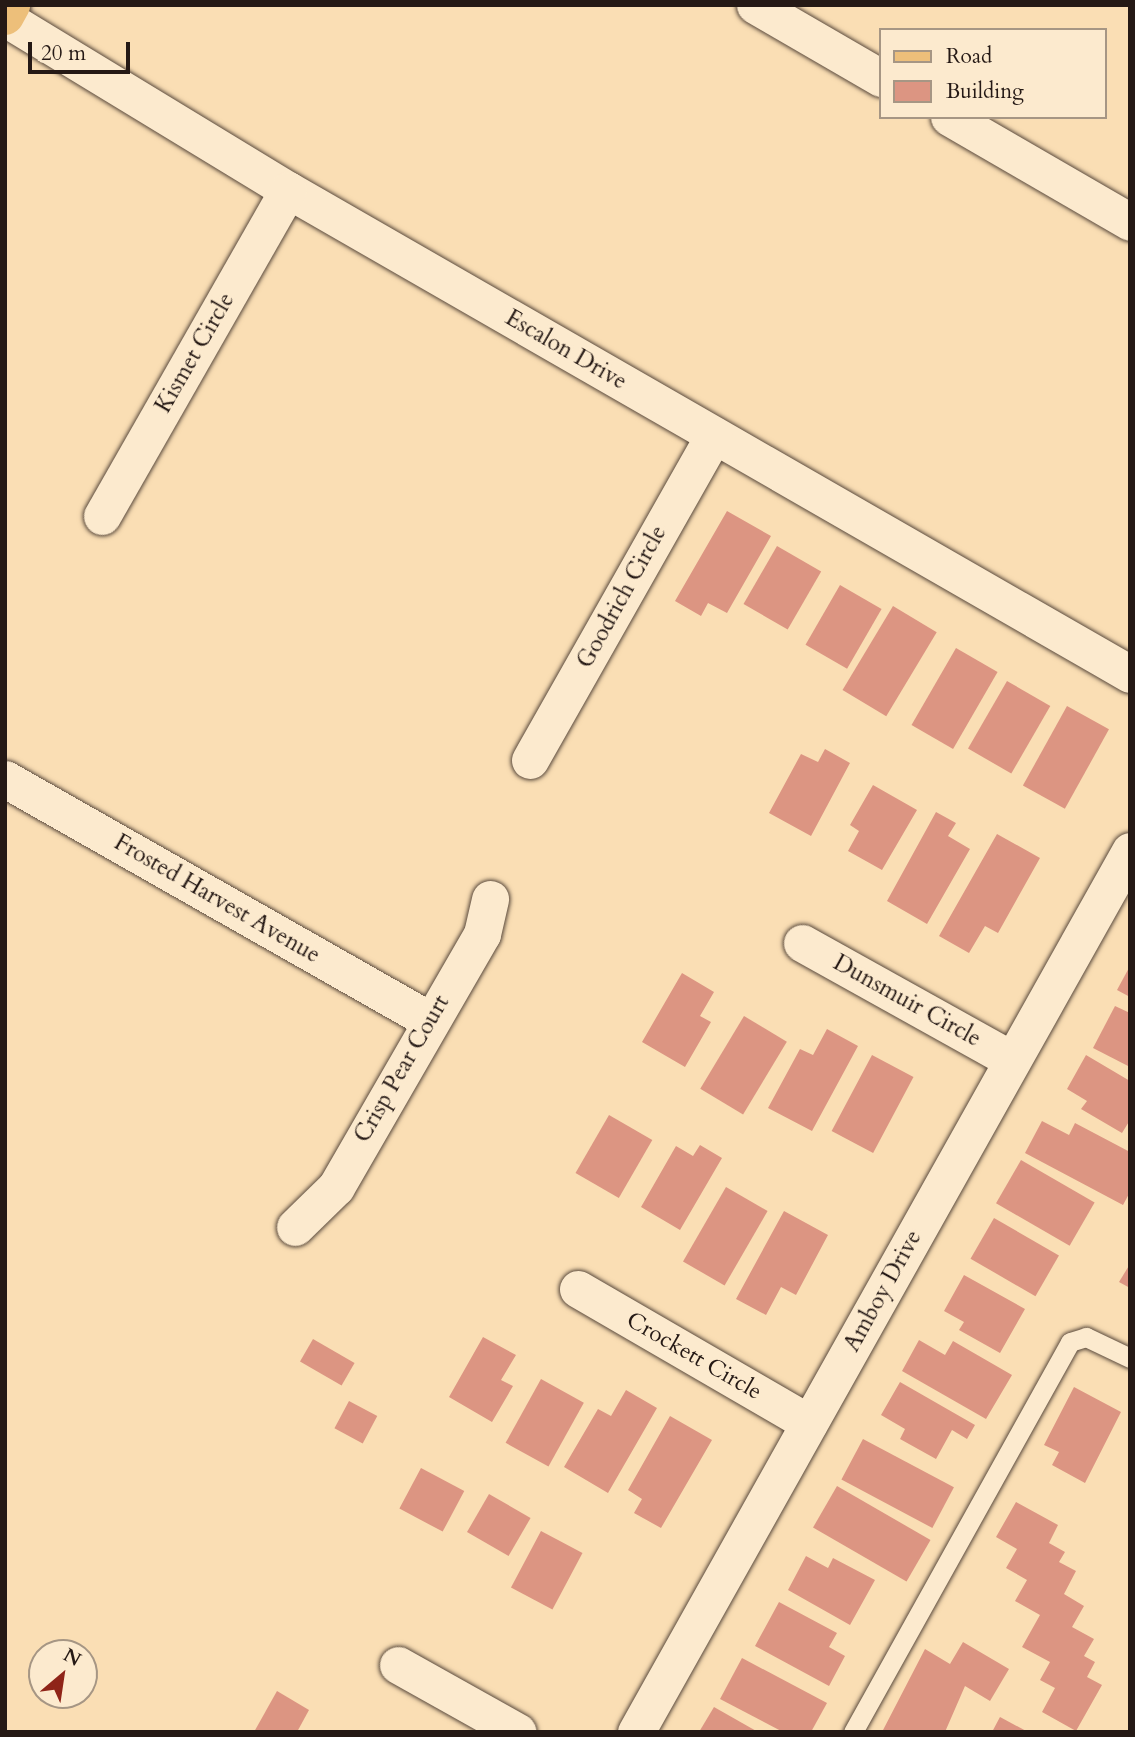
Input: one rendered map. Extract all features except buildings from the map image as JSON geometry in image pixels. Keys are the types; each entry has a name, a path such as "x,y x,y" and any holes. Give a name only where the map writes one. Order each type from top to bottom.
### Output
{"main road":[{"path":"5,17 11,5"}],"street":[{"path":"755,5 880,77"},
{"name":"Escalon Drive","path":"5,17 288,190 1130,674"},
{"path":"952,119 1130,222"},
{"name":"Kismet Circle","path":"102,516 288,190"},
{"name":"Goodrich Circle","path":"530,760 714,435"},
{"name":"Frosted Harvest Avenue","path":"5,779 428,1020"},
{"name":"Amboy Drive","path":"636,1732 1130,851"},
{"name":"Crisp Pear Court","path":"295,1227 335,1187 428,1020 482,934 490,899"},
{"name":"Dunsmuir Circle","path":"802,943 1012,1060"},
{"name":"Crockett Circle","path":"578,1289 809,1423"},
{"path":"398,1665 518,1732"}],"lane":[{"path":"853,1732 1070,1342 1087,1337 1130,1358"}]}
